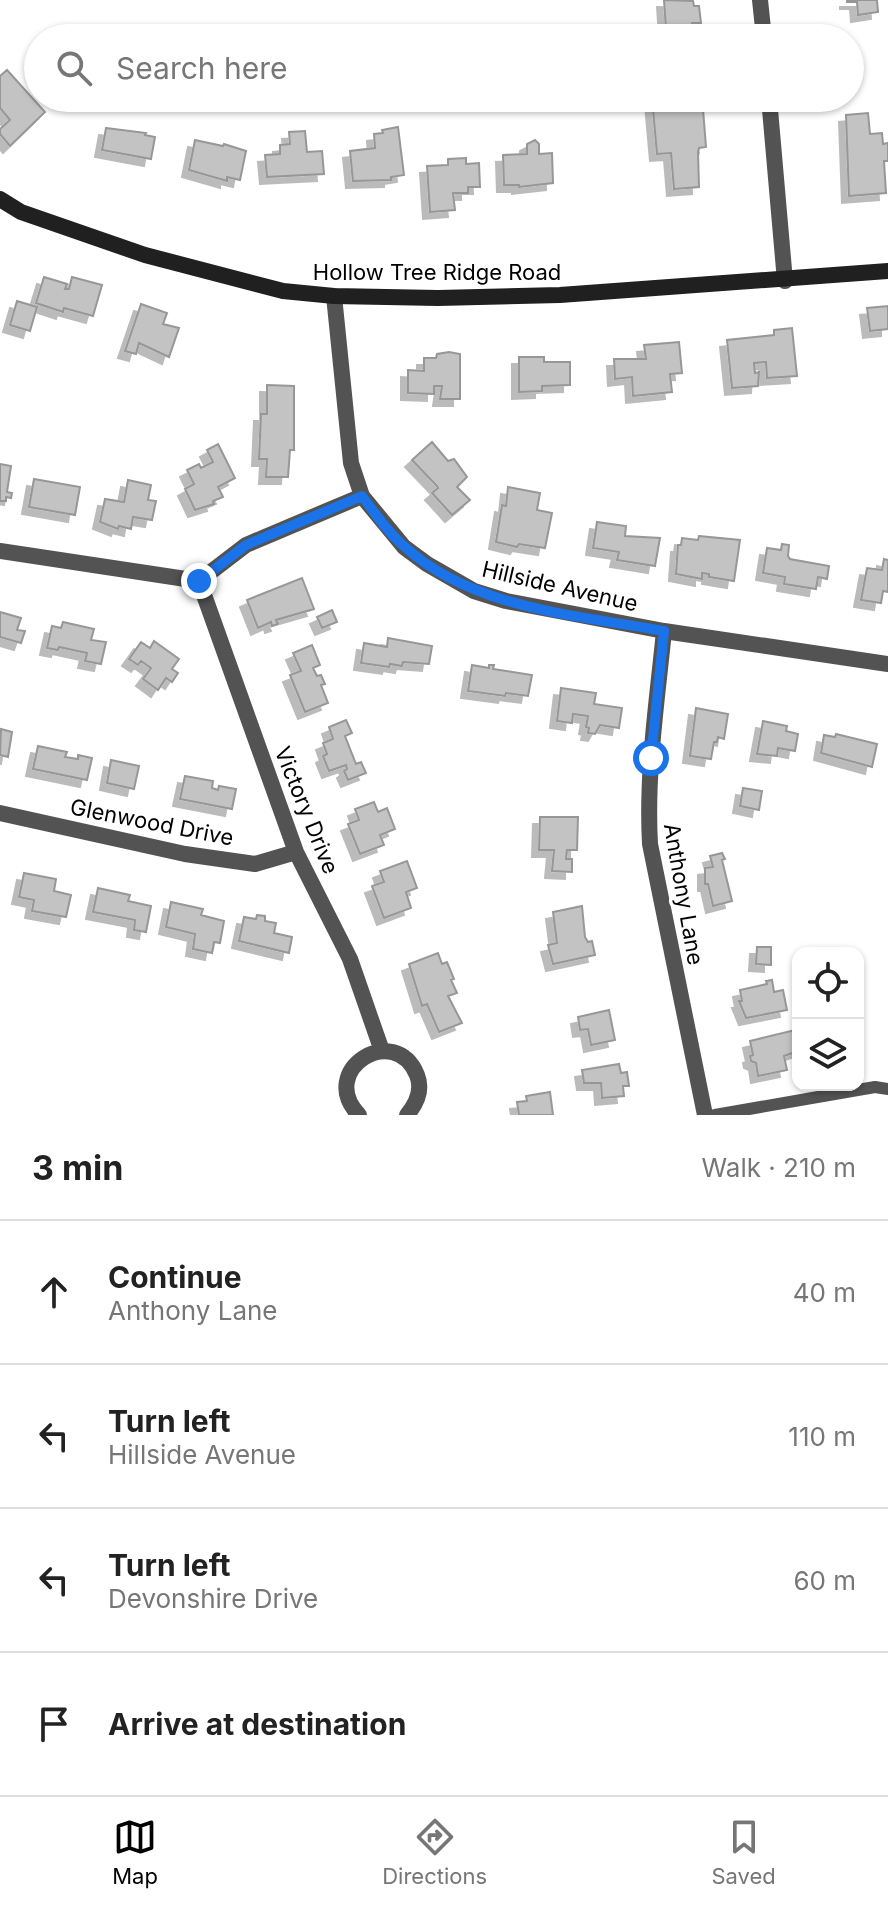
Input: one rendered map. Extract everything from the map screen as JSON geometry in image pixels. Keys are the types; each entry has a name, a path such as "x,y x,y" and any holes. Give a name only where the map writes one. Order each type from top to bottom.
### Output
{"main road":[{"name":"Hollow Tree Ridge Road","path":"0,199 21,212 145,255 283,291 334,296 438,298 560,295 785,281 888,271"}],"street":[{"path":"760,0 763,24"},
{"path":"770,112 785,281"},
{"name":"Hillside Avenue","path":"334,296 351,463 362,496 404,547 427,564 474,591 506,601 664,631 888,664"},
{"path":"0,551 199,581 246,545 362,496"},
{"name":"Victory Drive","path":"199,581 296,852 350,959 382,1051"},
{"name":"Anthony Lane","path":"664,631 651,758 650,844 705,1115"},
{"name":"Glenwood Drive","path":"0,813 185,854 255,864 296,852"},
{"path":"359,1115 347,1095 351,1071 358,1060 382,1051 405,1058 419,1080 416,1105 407,1115"}],"lane":[{"path":"715,1115 875,1087 888,1089"}],"building":[{"path":"664,0 693,1 694,6 699,6 701,23 666,24"},
{"path":"847,0 877,0 878,12 858,15 857,2"},
{"path":"7,70 24,89 24,112 45,112 10,146 0,134 0,129 10,120 0,108 0,76"},
{"path":"653,112 703,112 706,147 699,148 698,152 699,187 674,189 671,153 657,154"},
{"path":"868,113 870,134 882,133 883,144 888,143 888,161 884,161 886,193 849,196 846,115"},
{"path":"398,127 404,175 391,177 391,180 353,181 350,151 375,148 374,134"},
{"path":"106,128 155,137 151,159 102,150"},
{"path":"305,131 307,152 322,151 324,174 267,177 265,155 280,154 280,145 290,144 289,132"},
{"path":"195,140 246,151 240,180 227,177 227,181 189,170"},
{"path":"535,140 539,144 539,154 552,153 553,183 519,187 504,185 503,155 527,154 527,144"},
{"path":"466,158 466,164 479,163 480,187 468,187 468,193 453,193 455,210 430,212 427,166 448,165 448,159"},
{"path":"44,277 67,284 65,289 69,289 72,277 102,285 93,316 64,308 63,312 36,303"},
{"path":"17,301 37,307 30,331 10,325"},
{"path":"141,304 167,313 163,324 179,328 169,357 139,343 136,354 125,351"},
{"path":"888,306 888,329 870,331 867,308"},
{"path":"792,328 797,376 767,378 766,362 754,363 755,373 759,372 758,386 732,388 727,340 774,335 774,330"},
{"path":"679,342 682,373 670,374 672,392 633,396 632,377 615,379 614,359 646,359 644,345"},
{"path":"437,354 460,354 460,399 440,399 442,386 434,386 434,394 408,393 408,370 424,371 424,358 436,358"},
{"path":"519,357 544,357 544,362 570,362 570,385 542,386 542,391 519,392"},
{"path":"267,385 294,386 294,450 290,450 288,477 266,477 267,459 259,459 261,414 267,414"},
{"path":"432,442 448,461 454,459 467,477 457,487 470,500 452,515 432,493 437,486 412,460"},
{"path":"218,444 235,478 218,487 223,497 213,501 214,504 195,510 185,489 194,484 187,470 213,462 207,450"},
{"path":"0,464 11,466 7,492 12,493 6,501 0,501"},
{"path":"34,479 80,487 75,515 29,507"},
{"path":"128,480 151,485 148,500 156,501 152,520 133,517 131,529 119,526 118,529 100,522 105,499 124,502"},
{"path":"508,487 540,493 537,510 552,513 545,548 519,544 517,547 496,542"},
{"path":"597,522 626,526 625,536 660,538 655,566 617,560 619,552 593,548"},
{"path":"699,536 740,540 734,581 702,573 702,579 676,574 678,545 681,545 682,538 698,540"},
{"path":"782,544 789,545 790,559 829,566 827,579 818,577 816,589 784,584 785,577 763,573 767,548 781,550"},
{"path":"884,559 888,560 888,592 883,591 881,603 861,600 867,568 882,570"},
{"path":"302,578 314,609 276,620 278,624 272,626 271,622 258,628 247,600"},
{"path":"332,610 337,622 322,628 317,617"},
{"path":"0,612 21,618 17,630 25,631 21,643 0,637"},
{"path":"63,622 94,629 91,640 106,642 101,664 85,661 87,653 59,647 58,650 47,648 52,626 61,628"},
{"path":"388,638 432,646 429,664 403,662 402,666 390,664 389,667 361,663 364,643 387,647"},
{"path":"154,641 179,659 172,669 178,673 172,682 166,678 158,690 143,679 151,668 141,661 138,665 129,659 141,642 150,648"},
{"path":"312,645 320,665 313,668 325,684 321,685 328,703 305,712 290,675 301,671 293,653"},
{"path":"472,665 489,668 489,665 494,665 493,669 532,675 528,696 468,691"},
{"path":"561,688 596,693 594,704 622,708 619,728 600,725 595,734 588,733 588,716 573,714 572,723 557,721"},
{"path":"696,708 728,714 724,739 718,737 714,742 711,759 690,756"},
{"path":"346,720 352,733 345,736 356,764 361,762 366,773 348,780 344,771 346,765 329,771 323,756 327,754 323,743 333,739 329,727"},
{"path":"763,721 787,726 786,731 798,734 795,751 778,748 777,756 757,754"},
{"path":"1,729 12,732 8,757 0,755"},
{"path":"836,734 877,744 872,767 821,753 824,735 835,737"},
{"path":"38,746 67,752 65,757 78,759 78,755 92,758 87,780 33,769"},
{"path":"111,760 139,766 134,789 107,783"},
{"path":"185,776 213,781 212,788 218,790 219,786 236,789 232,809 180,799"},
{"path":"743,788 762,791 759,810 740,806"},
{"path":"374,802 378,812 387,808 395,829 380,835 384,845 360,854 348,824 359,820 355,809"},
{"path":"540,817 578,817 577,850 567,850 566,859 572,859 572,872 552,871 554,850 539,850"},
{"path":"722,853 732,901 713,906 708,884 705,884 705,868 713,867 710,856"},
{"path":"407,861 417,888 406,892 411,908 384,918 372,886 384,882 380,871"},
{"path":"24,873 56,879 54,891 71,895 66,917 32,911 34,900 19,897"},
{"path":"98,888 130,895 128,901 151,906 146,932 134,930 135,920 93,912"},
{"path":"171,902 203,909 201,915 224,921 220,943 214,942 212,953 193,949 195,934 166,927"},
{"path":"582,906 585,937 588,942 592,941 595,955 553,964 548,945 557,943 553,912"},
{"path":"257,915 265,916 265,921 276,923 274,933 292,937 289,953 239,941 244,917 256,919"},
{"path":"757,947 771,947 771,965 756,964"},
{"path":"438,953 442,964 447,962 454,979 451,980 457,993 448,996 462,1023 439,1032 427,1004 422,1006 409,964"},
{"path":"772,980 774,992 783,990 787,1010 746,1018 739,1001 742,1001 740,990"},
{"path":"609,1010 615,1040 591,1045 588,1029 580,1030 578,1017"},
{"path":"792,1031 792,1053 784,1056 787,1070 758,1076 756,1063 751,1061 750,1041"},
{"path":"619,1064 621,1073 627,1072 629,1086 623,1086 624,1096 602,1098 601,1083 584,1083 582,1070"},
{"path":"550,1092 553,1115 519,1115 517,1102 527,1101 526,1096"}],"route":[{"path":"199,581 246,545 362,496 404,547 450,579 474,591 506,601 664,631 651,758"}]}
